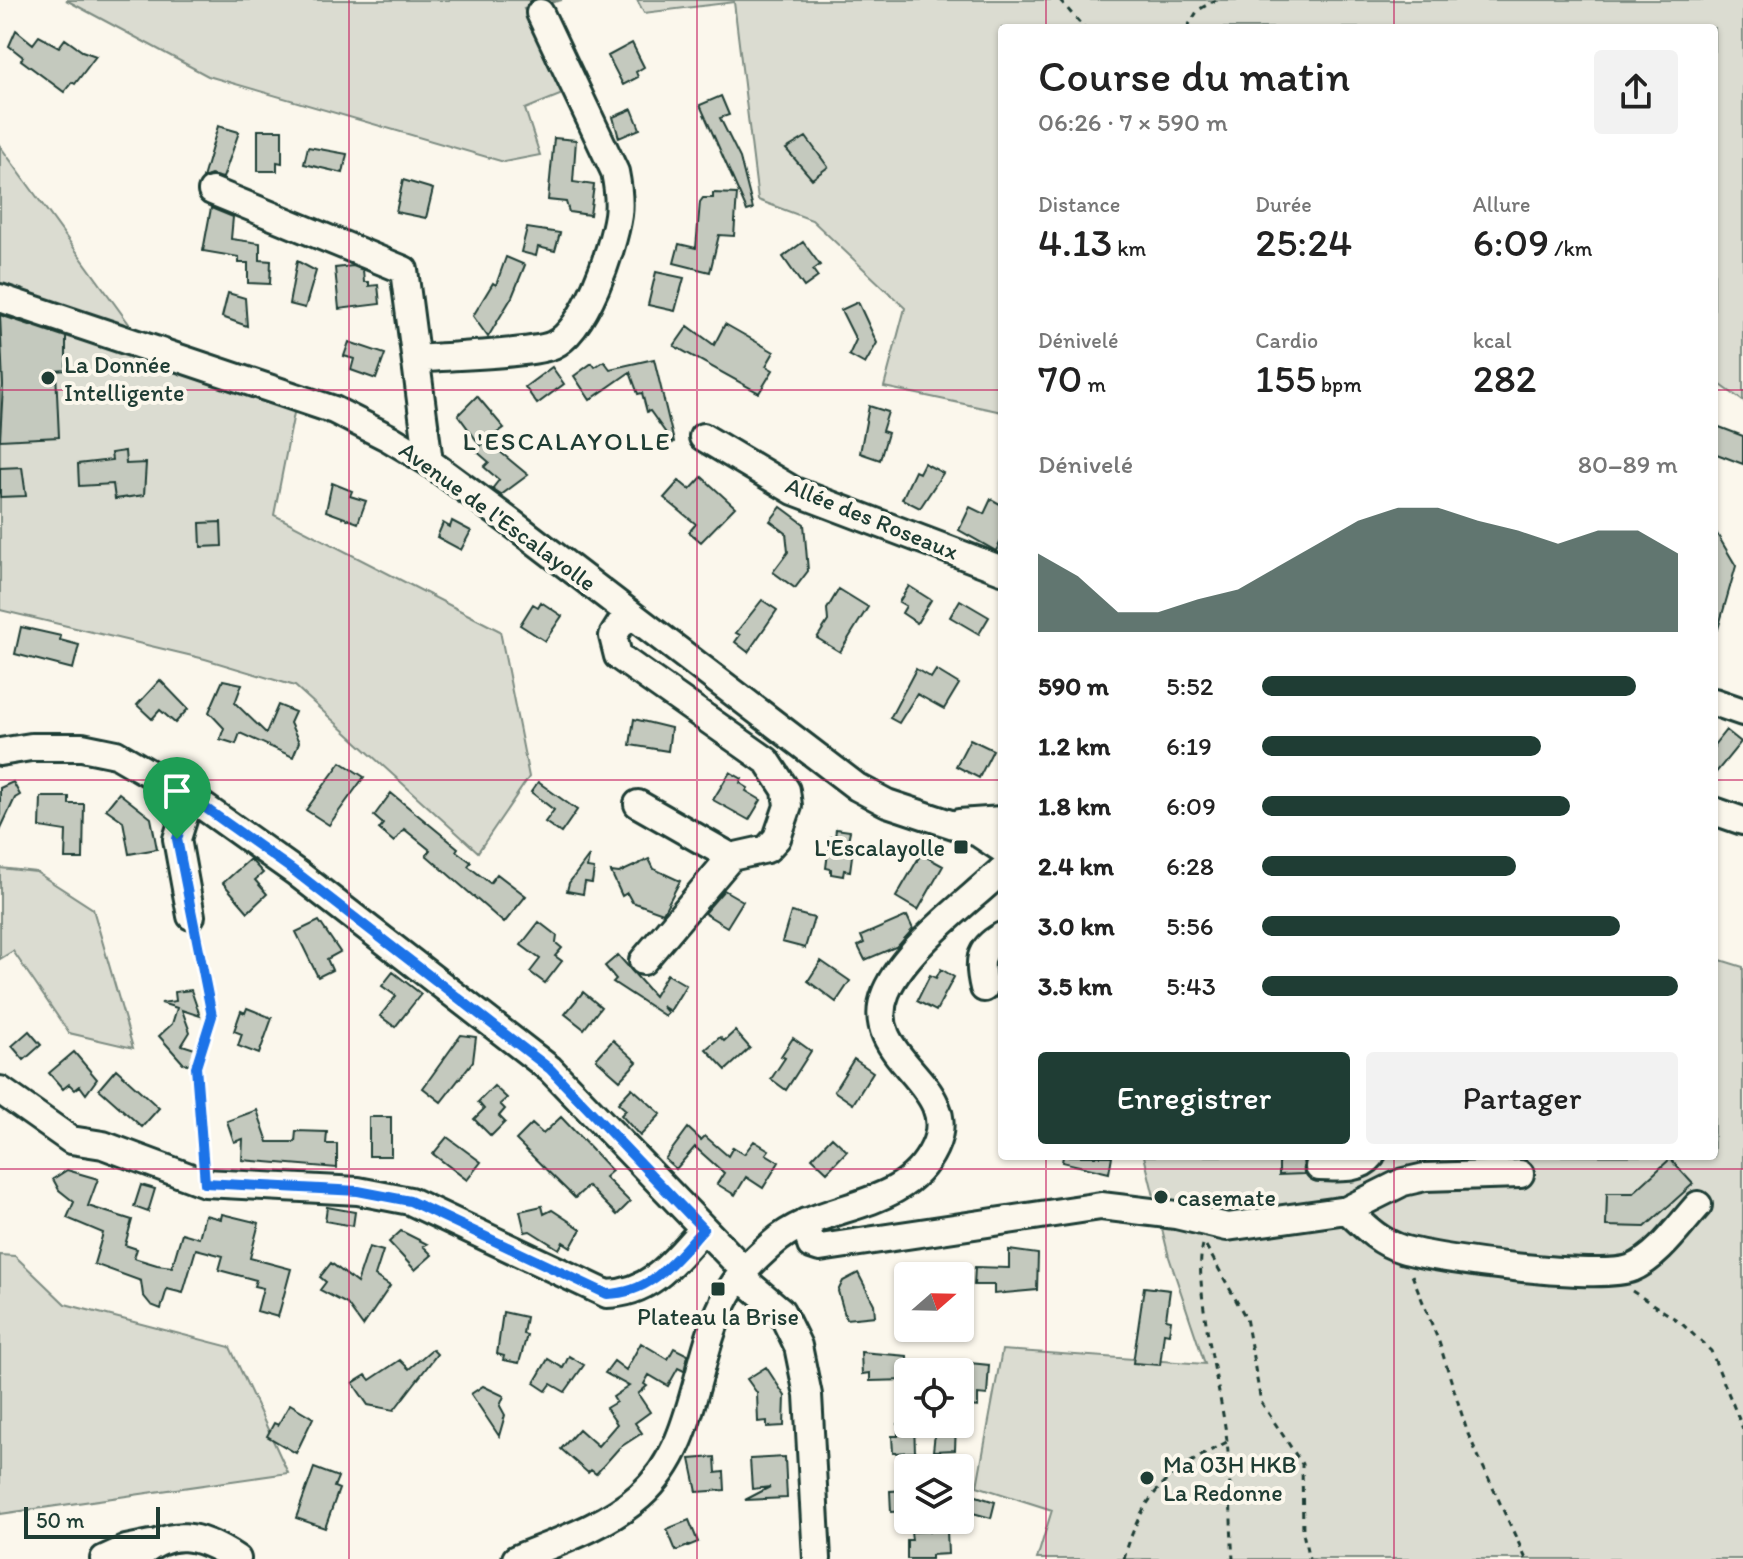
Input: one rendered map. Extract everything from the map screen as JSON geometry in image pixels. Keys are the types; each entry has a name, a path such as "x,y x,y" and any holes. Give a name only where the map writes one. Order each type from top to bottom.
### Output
{"street":[{"path":"417,359 553,346 577,325 588,308 617,218 619,195 615,172 540,13"},
{"path":"212,191 404,270 429,462"},
{"name":"Avenue de l'Escalayolle","path":"0,298 334,410 429,462 857,787 887,803 978,833 998,846"},
{"name":"Allée des Roseaux","path":"703,437 794,491 998,568"},
{"path":"628,612 613,636 618,656 767,761 786,790 788,806 777,838 767,849 731,857 643,961"},
{"path":"1718,703 1743,712"},
{"path":"0,752 31,747 82,747 116,754 190,797 297,873 550,1069 703,1229 749,1284 781,1311 798,1346 808,1395 817,1559"},
{"path":"190,797 177,839 191,916"},
{"path":"638,804 731,857"},
{"path":"1718,812 1743,821"},
{"name":"Avenue de l'Escalayolle","path":"947,824 998,820"},
{"path":"516,1559 616,1514 651,1484 684,1430 720,1312 742,1272 775,1241 806,1222 875,1201 918,1172 935,1147 940,1122 936,1103 925,1085 897,1058 885,1039 885,996 895,976 919,949 998,874"},
{"path":"984,988 978,965 980,955 988,944 998,938"},
{"path":"0,1090 71,1140 103,1145 205,1183 358,1191 410,1201 607,1294 625,1293 656,1278 703,1229"},
{"path":"1319,1167 1354,1166 1368,1160"},
{"path":"806,1222 811,1245 820,1248 975,1228 1101,1206 1176,1215 1227,1227 1347,1210 1403,1182 1425,1177 1520,1174"},
{"path":"1347,1210 1371,1233 1402,1249 1585,1275 1632,1268 1649,1256 1698,1205"},
{"path":"104,1559 126,1549 143,1551 191,1537 237,1559"}],"path":[{"path":"1060,0 1081,24"},
{"path":"1189,24 1198,10 1216,0"},
{"path":"191,916 212,1016 196,1067 205,1183"},
{"path":"1233,1559 1227,1442 1200,1257 1204,1242 1246,1318 1261,1402 1302,1464 1303,1533 1309,1559"},
{"path":"1402,1249 1439,1342 1468,1434 1526,1559"},
{"path":"1606,1273 1680,1322 1711,1351 1743,1429"},
{"path":"1124,1559 1141,1508 1179,1466 1227,1442"}],"shaded area":[{"path":"66,0 562,0 524,9 565,93 525,109 540,155 504,162 208,76"},
{"path":"637,0 1743,0 1743,401 1718,383 1718,24 998,24 998,411 884,387 905,308 812,220 758,200 734,2 644,13"},
{"path":"0,146 156,361 295,408 274,515 500,631 529,777 478,852 295,686 205,659 0,610"},
{"path":"0,868 36,872 93,909 133,1048 69,1033 13,951 0,959"},
{"path":"1718,959 1743,967 1743,1559 1037,1559 1052,1510 977,1486 1002,1350 1205,1364 1169,1257 1145,1160 1718,1160"},
{"path":"0,1255 15,1256 65,1304 230,1347 288,1473 0,1514"}],"building":[{"path":"16,30 33,44 39,36 59,47 65,39 96,56 75,84 72,82 64,92 21,60 23,57 9,46"},
{"path":"632,43 644,67 636,72 638,77 623,85 608,56"},
{"path":"721,96 729,115 720,118 740,158 753,209 747,211 700,105"},
{"path":"632,109 640,129 619,138 613,117"},
{"path":"218,126 239,132 223,178 211,175 203,178"},
{"path":"258,130 282,130 282,163 277,162 277,171 258,171"},
{"path":"806,137 828,167 812,179 786,149"},
{"path":"554,138 576,140 573,182 594,185 590,215 569,212 566,202 548,200"},
{"path":"308,147 347,154 343,173 304,164"},
{"path":"403,180 433,189 426,218 396,212"},
{"path":"713,193 737,194 734,236 719,235 710,272 674,263 679,244 696,248 700,202 703,198 713,198"},
{"path":"211,208 233,217 231,239 260,243 260,260 271,261 270,284 248,283 248,263 239,263 239,257 203,251"},
{"path":"527,228 560,233 555,251 538,247 536,256 521,252"},
{"path":"803,242 820,265 813,270 818,277 804,287 783,257"},
{"path":"506,257 525,265 512,297 488,337 473,316 493,283 496,285"},
{"path":"297,261 316,271 305,308 289,304"},
{"path":"353,266 363,270 364,282 369,282 369,286 378,285 380,304 339,309 335,268"},
{"path":"656,272 684,278 675,311 648,305"},
{"path":"228,293 245,298 247,326 222,317"},
{"path":"858,302 877,343 865,364 849,355 856,340 841,310"},
{"path":"0,315 66,337 66,370 56,371 59,437 0,440 3,385"},
{"path":"725,324 774,352 766,366 773,370 759,393 674,346 688,326 714,345"},
{"path":"349,342 385,354 376,379 351,370 354,359 344,356"},
{"path":"654,359 673,443 650,411 647,412 642,393 638,394 630,372 590,400 574,376 592,363 595,367 604,361 610,369"},
{"path":"552,367 564,384 537,404 525,387"},
{"path":"477,396 504,428 480,445 458,415"},
{"path":"869,406 888,412 882,431 888,433 880,460 860,453"},
{"path":"1718,427 1743,436 1743,464 1718,455"},
{"path":"487,441 528,475 501,495 492,489 499,480 484,467 489,462 475,450"},
{"path":"125,451 126,464 146,463 144,495 115,499 113,484 79,486 78,464 112,460 111,453"},
{"path":"924,463 943,473 920,508 902,499 915,471 919,473"},
{"path":"22,467 26,496 0,497 0,468"},
{"path":"702,477 735,507 701,542 689,532 696,524 664,498 679,481 690,490"},
{"path":"332,483 352,491 350,496 366,501 358,523 326,511"},
{"path":"991,499 998,503 996,551 959,530 970,507 984,514"},
{"path":"781,507 804,524 808,571 795,588 773,572 788,552 786,533 770,521"},
{"path":"452,521 471,531 461,550 437,537 443,523 450,527"},
{"path":"221,522 222,546 201,547 200,523"},
{"path":"1718,536 1736,566 1718,629"},
{"path":"909,586 931,600 917,623 902,613 906,606 899,602"},
{"path":"839,589 868,607 840,652 817,638 828,621 827,609"},
{"path":"762,600 777,610 748,652 735,642 740,635 736,633"},
{"path":"960,600 989,617 979,634 950,617"},
{"path":"541,602 562,616 545,641 520,625 533,604 538,607"},
{"path":"21,627 61,636 60,640 79,645 73,669 15,654"},
{"path":"916,669 931,678 936,670 959,684 944,709 917,694 899,723 890,718"},
{"path":"160,680 188,709 175,723 160,710 152,719 137,705"},
{"path":"223,680 242,684 235,703 266,733 278,705 295,712 290,723 299,742 293,757 240,733 236,744 220,739 224,728 209,712"},
{"path":"634,719 671,728 668,751 630,745"},
{"path":"1726,730 1741,742 1718,770 1718,740"},
{"path":"970,739 993,750 979,778 956,766"},
{"path":"341,762 364,777 329,825 306,810"},
{"path":"730,772 742,779 740,783 748,788 746,791 761,800 749,820 713,800"},
{"path":"13,782 20,795 15,798 0,830 0,788"},
{"path":"538,782 577,810 561,833 545,822 554,810 531,792"},
{"path":"119,793 151,818 157,849 129,854 123,821 106,809"},
{"path":"391,793 458,848 456,851 471,862 468,866 490,883 497,874 526,896 504,923 426,855 430,850 404,829 394,842 379,829 383,824 374,816"},
{"path":"41,797 69,797 69,804 84,804 83,859 65,859 66,831 40,827"},
{"path":"836,829 850,831 848,840 854,841 850,871 844,870 843,876 831,874 831,869 826,868 830,837 835,838"},
{"path":"921,854 943,866 918,910 896,897"},
{"path":"589,856 587,868 594,869 592,883 585,882 583,894 567,891 569,883"},
{"path":"250,859 263,873 255,880 267,894 248,912 223,883"},
{"path":"649,859 654,869 680,881 663,913 632,902 627,893 622,896 611,872 619,873"},
{"path":"724,890 743,901 727,927 704,913"},
{"path":"791,912 814,918 805,948 782,942"},
{"path":"907,916 913,929 898,946 865,960 858,946 864,943 861,936"},
{"path":"319,921 340,952 327,959 332,970 318,977 296,932"},
{"path":"539,922 557,936 556,943 562,948 555,956 562,961 545,983 530,972 540,959 521,945"},
{"path":"618,955 654,996 667,974 686,985 670,1011 662,1006 668,1013 665,1016 613,982 616,979 605,966"},
{"path":"821,961 850,981 836,1002 808,981"},
{"path":"941,969 954,977 936,1011 917,1001 930,975 936,978"},
{"path":"393,972 421,994 395,1027 380,1016 396,996 382,986"},
{"path":"191,990 200,1016 182,1010 190,1032 182,1045 198,1050 192,1065 183,1063 159,1036 172,1024 177,1008 161,1003 176,1001 175,992"},
{"path":"583,992 601,1007 584,1029 565,1014"},
{"path":"247,1008 272,1018 259,1054 238,1046 242,1034 234,1031 241,1011 245,1013"},
{"path":"29,1031 41,1045 24,1060 12,1046"},
{"path":"735,1031 750,1048 726,1070 706,1049 720,1037 724,1041"},
{"path":"461,1035 476,1037 473,1061 441,1102 423,1088"},
{"path":"793,1038 811,1051 786,1090 771,1079 785,1058 781,1056"},
{"path":"613,1040 637,1062 620,1080 596,1059"},
{"path":"74,1052 97,1079 86,1094 80,1086 75,1090 69,1084 63,1089 49,1073"},
{"path":"854,1059 873,1072 853,1104 834,1091"},
{"path":"116,1069 159,1108 142,1127 99,1089"},
{"path":"494,1086 507,1098 500,1104 505,1109 499,1116 505,1122 491,1136 474,1119 484,1109 478,1102"},
{"path":"632,1088 661,1114 640,1136 621,1115 626,1110 618,1103"},
{"path":"257,1110 268,1142 295,1142 296,1131 327,1132 326,1144 337,1144 337,1168 242,1160 243,1139 234,1142 227,1121"},
{"path":"369,1117 391,1117 391,1156 369,1156"},
{"path":"561,1117 612,1171 605,1177 630,1202 617,1215 588,1186 575,1198 516,1140 532,1124 543,1134"},
{"path":"688,1128 701,1140 705,1136 728,1156 733,1147 744,1154 754,1141 769,1150 766,1154 779,1162 763,1188 746,1177 735,1195 717,1184 724,1173 695,1147 676,1169 665,1159"},
{"path":"447,1137 481,1162 467,1180 433,1154"},
{"path":"832,1137 847,1151 827,1172 812,1158"},
{"path":"1062,1160 1111,1160 1109,1173"},
{"path":"1279,1160 1303,1160 1304,1174 1279,1175"},
{"path":"1669,1160 1693,1184 1645,1227 1606,1226 1607,1193 1633,1193"},
{"path":"67,1170 98,1179 88,1206 132,1220 125,1245 137,1249 134,1258 157,1265 172,1267 182,1233 199,1238 205,1215 221,1219 222,1214 259,1223 250,1258 291,1269 278,1317 257,1311 263,1288 254,1286 256,1280 219,1270 223,1256 196,1249 183,1293 167,1289 161,1309 151,1305 143,1295 141,1281 94,1264 103,1233 67,1218 74,1202 59,1190 53,1179"},
{"path":"141,1185 155,1189 148,1212 134,1207"},
{"path":"542,1206 544,1214 552,1210 581,1229 571,1247 563,1242 559,1249 530,1231 525,1232 520,1211"},
{"path":"327,1207 355,1212 353,1226 325,1221"},
{"path":"401,1231 427,1244 423,1246 432,1255 415,1270 389,1242"},
{"path":"369,1247 383,1251 375,1276 390,1286 363,1326 347,1304 320,1290 326,1282 320,1277 331,1263 357,1283"},
{"path":"1009,1250 1038,1254 1037,1290 994,1294 994,1285 974,1285 975,1267 1009,1268"},
{"path":"858,1273 874,1304 875,1316 846,1319 838,1291 843,1281"},
{"path":"1144,1287 1170,1290 1166,1319 1171,1320 1169,1334 1164,1333 1160,1365 1133,1363"},
{"path":"503,1312 526,1317 523,1334 527,1335 519,1363 503,1360 504,1356 497,1354"},
{"path":"641,1343 668,1359 674,1348 688,1355 684,1371 678,1368 668,1386 649,1375 644,1384 647,1386 638,1394 650,1412 635,1423 642,1433 619,1448 596,1474 591,1470 588,1473 561,1449 579,1429 598,1446 617,1424 606,1408 616,1402 613,1397 629,1386 605,1373 614,1361 626,1370"},
{"path":"432,1349 437,1354 394,1410 368,1405 353,1383 366,1375 370,1380 400,1360 409,1369"},
{"path":"861,1352 907,1356 894,1358 894,1380 870,1381 870,1373 862,1374"},
{"path":"569,1356 584,1365 565,1392 551,1384 546,1391 534,1383 548,1359 563,1368"},
{"path":"974,1363 989,1365 987,1395 978,1394 978,1407 974,1407"},
{"path":"766,1367 785,1396 784,1426 767,1427 767,1421 758,1422 757,1393 747,1379"},
{"path":"483,1386 504,1396 500,1406 505,1415 499,1436 471,1394"},
{"path":"290,1404 313,1418 296,1453 267,1436 274,1423 278,1425"},
{"path":"892,1436 914,1438 915,1452 893,1453"},
{"path":"934,1438 955,1438 955,1450 933,1451"},
{"path":"715,1457 716,1473 724,1472 725,1490 697,1492 690,1459"},
{"path":"785,1457 787,1498 745,1500 770,1487 752,1489 750,1459"},
{"path":"314,1468 338,1477 334,1487 339,1489 325,1528 296,1518"},
{"path":"890,1491 894,1491 894,1512 891,1512"},
{"path":"974,1495 995,1502 991,1518 974,1513"},
{"path":"689,1520 698,1542 676,1551 667,1529"},
{"path":"911,1534 947,1534 948,1554 931,1555 931,1559 907,1559 907,1540 912,1540"}],"place":[{"name":"La Donnée Intelligente","path":"48,378"},
{"name":"L'Escalayolle","path":"961,847"},
{"name":"casemate","path":"1161,1197"},
{"name":"Plateau la Brise","path":"718,1289"},
{"name":"Ma 03H HKB La Redonne","path":"1147,1478"}],"district":[{"name":"L'ESCALAYOLLE","path":"567,441"}],"route":[{"path":"190,797 297,873 550,1069 703,1229 673,1262 640,1289 607,1294 410,1201 358,1191 235,1187 205,1183 196,1067 212,1016 177,839 190,797"}]}
